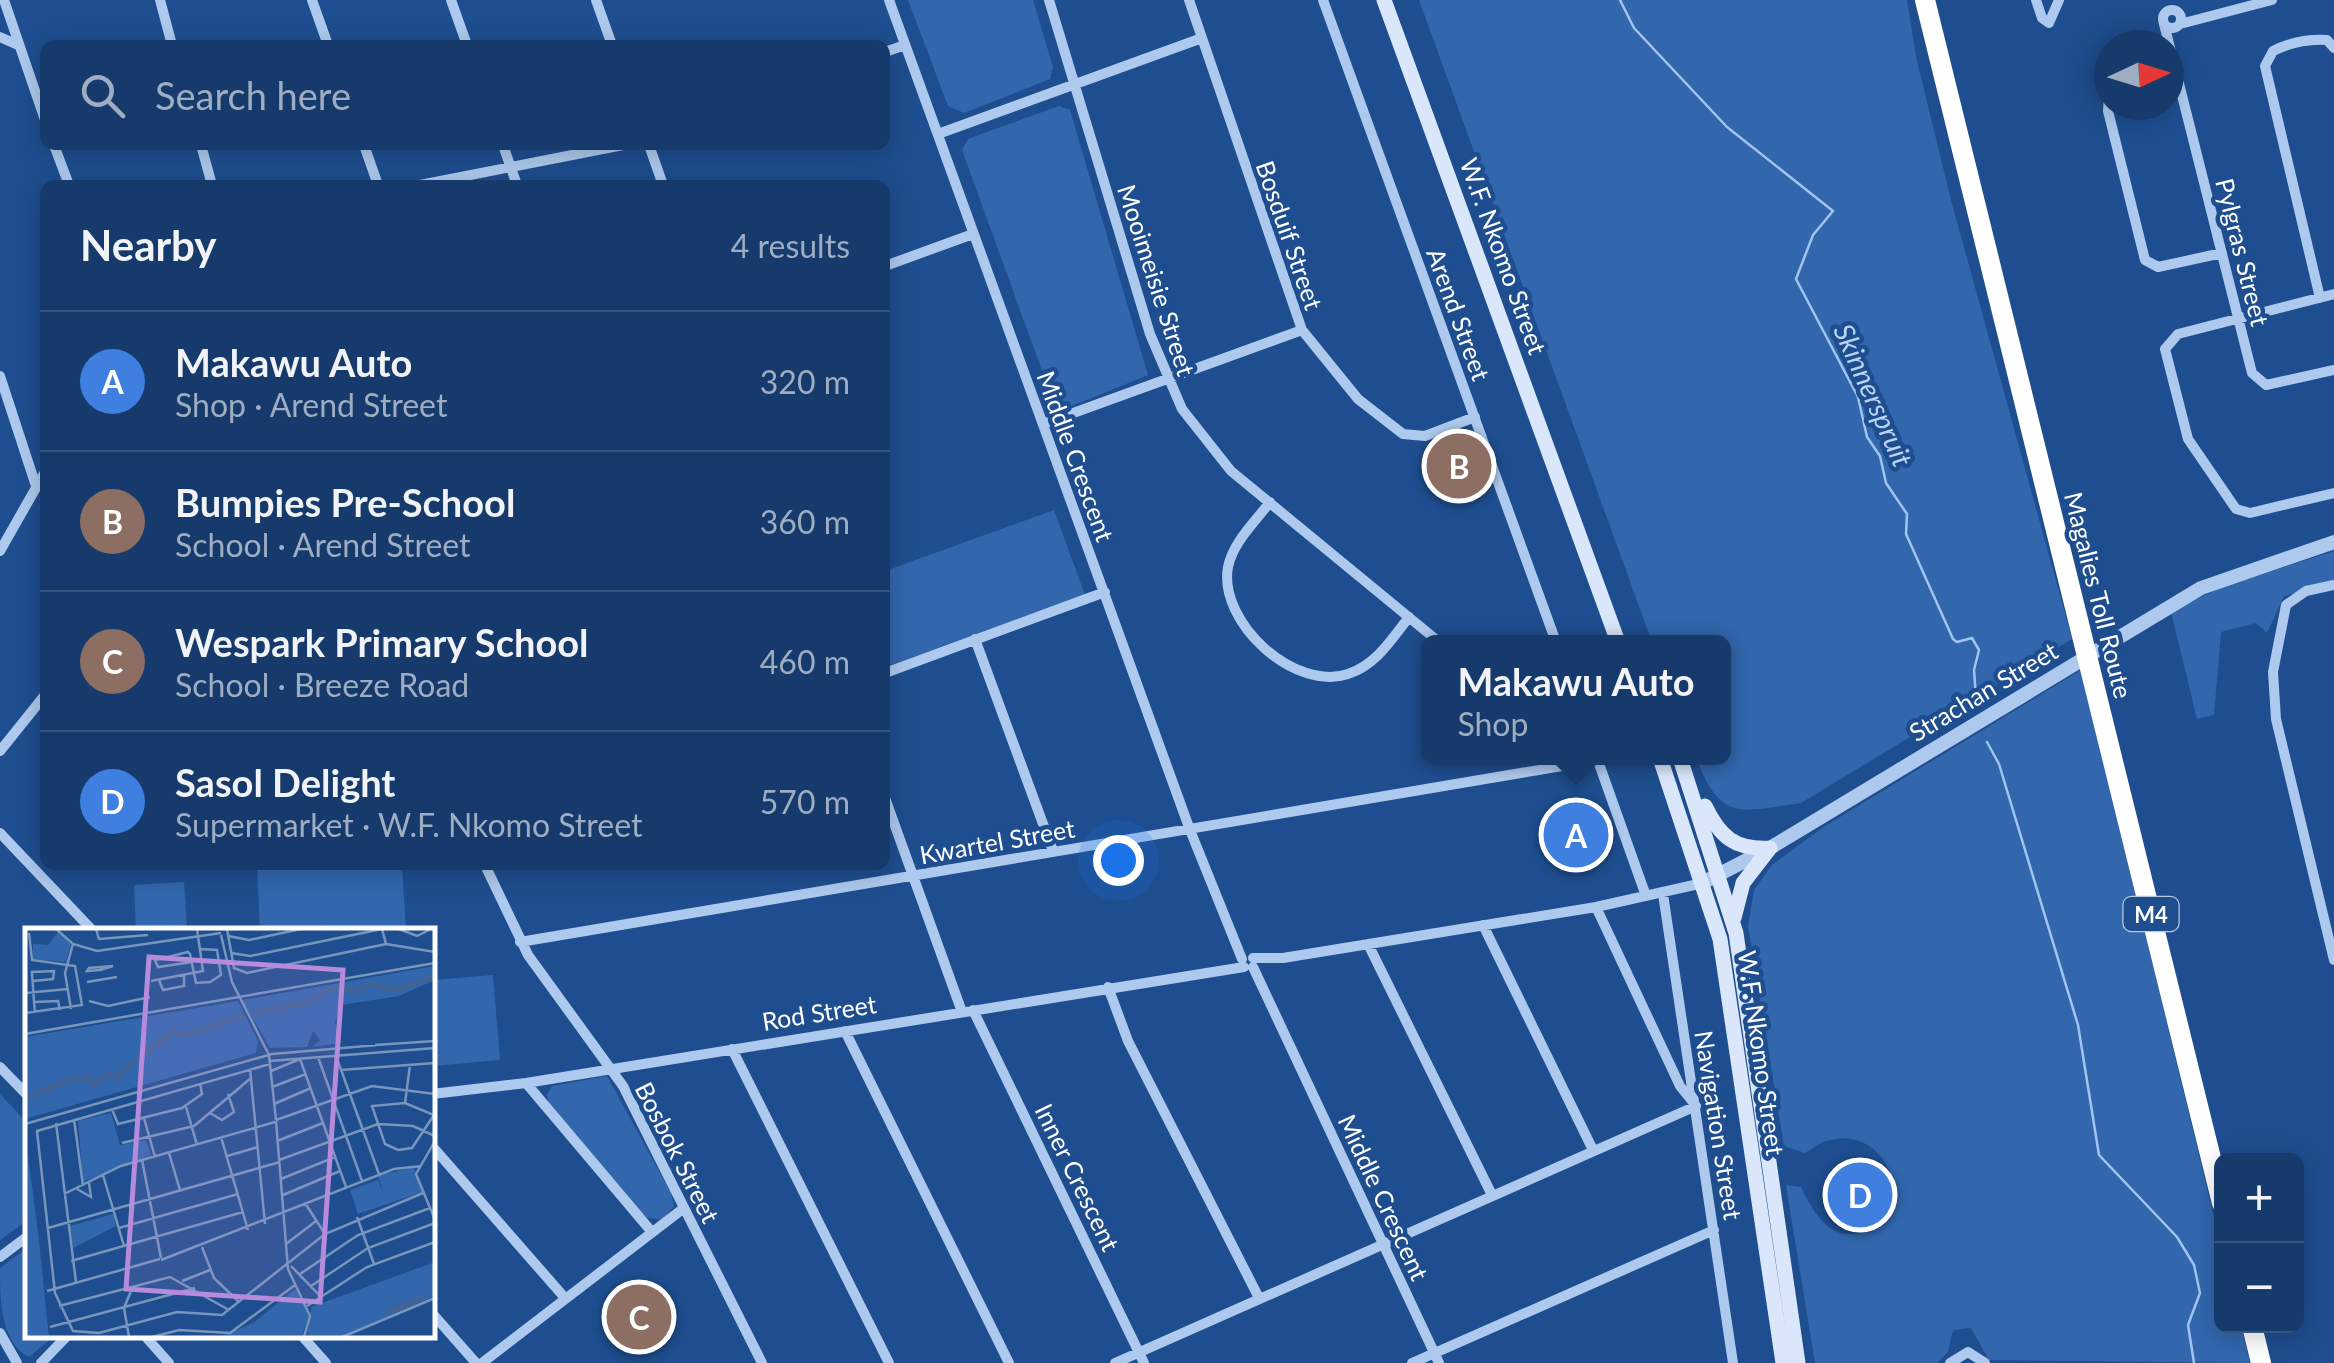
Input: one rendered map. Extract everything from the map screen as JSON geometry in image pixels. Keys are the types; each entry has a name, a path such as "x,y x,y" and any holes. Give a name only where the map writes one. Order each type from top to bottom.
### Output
{"highway":[{"name":"Magalies Toll Route","path":"1925,0 2214,1170"},
{"name":"Magalies Toll Route","path":"1939,0 2221,1153"},
{"path":"2254,1333 2261,1363"},
{"path":"2265,1333 2272,1363"}],"main road":[{"name":"W.F. Nkomo Street","path":"1384,0 1615,635"},
{"name":"W.F. Nkomo Street","path":"1577,529 1627,635"},
{"name":"W.F. Nkomo Street","path":"1662,765 1703,882 1726,970 1782,1363"},
{"name":"W.F. Nkomo Street","path":"1684,765 1733,923 1798,1363"},
{"path":"1686,765 1722,836 1745,848 1770,848"},
{"path":"1733,923 1743,883 1770,848"}],"street":[{"path":"4,0 40,106"},
{"path":"160,0 171,40"},
{"path":"312,0 326,40"},
{"path":"451,0 465,40"},
{"path":"596,0 610,40"},
{"name":"Middle Crescent","path":"889,0 1227,925 1385,1241 1437,1358"},
{"name":"Mooimeisie Street","path":"1049,0 1165,378 1203,442 1431,635"},
{"name":"Bosduif Street","path":"1189,0 1302,330 1358,399 1403,434 1425,436 1475,417"},
{"name":"Arend Street","path":"1322,0 1553,635"},
{"path":"2036,0 2042,18 2049,23 2059,0"},
{"name":"Pylgras Street","path":"2164,0 2178,18 2177,30"},
{"name":"Pylgras Street","path":"2164,0 2167,30"},
{"path":"2164,21 2198,18 2272,0"},
{"path":"0,37 18,45"},
{"path":"938,134 1202,38"},
{"path":"2320,298 2265,66 2272,50 2282,46 2316,39 2327,40 2334,48"},
{"path":"890,50 905,45"},
{"name":"Pylgras Street","path":"2184,114 2252,373 2260,382 2281,384 2334,370"},
{"path":"2110,120 2145,260 2158,267 2222,253"},
{"path":"56,150 67,180"},
{"path":"202,150 211,180"},
{"path":"366,150 376,180"},
{"path":"504,150 515,180"},
{"path":"446,180 598,150"},
{"path":"650,150 661,180"},
{"path":"890,264 973,234"},
{"path":"2334,294 2178,334 2167,342 2166,357 2178,405 2198,458 2243,512 2334,493"},
{"path":"1042,424 1302,330"},
{"path":"0,376 36,486"},
{"path":"0,551 40,480"},
{"path":"1270,502 1232,552 1228,599 1239,622 1292,668 1318,678 1350,674 1375,658 1409,617"},
{"name":"Strachan Street","path":"1719,874 1770,848 2025,690 2223,578 2334,542"},
{"path":"2334,585 2299,594 2286,605 2274,672 2276,719 2334,960"},
{"path":"890,672 1105,592"},
{"path":"975,638 1053,851"},
{"path":"0,751 40,700"},
{"name":"Kwartel Street","path":"520,942 1190,830 1522,765"},
{"path":"1600,765 1646,896"},
{"name":"Inner Crescent","path":"890,812 968,1011 1142,1358"},
{"path":"0,833 91,928"},
{"name":"Bosbok Street","path":"487,870 520,942 623,1086 762,1363"},
{"name":"Rod Street","path":"435,1094 526,1084 1596,907 1663,894 1719,874"},
{"name":"Navigation Street","path":"1663,894 1733,1360"},
{"path":"1115,1363 1142,1358 1258,1296 1696,1106 1680,1086 1596,907"},
{"path":"1483,924 1594,1150"},
{"path":"1368,944 1492,1195"},
{"path":"1108,987 1128,1040 1258,1296"},
{"path":"845,1031 1009,1363"},
{"path":"732,1049 889,1363"},
{"path":"0,1067 25,1093"},
{"path":"526,1084 651,1231"},
{"path":"435,1149 565,1298"},
{"path":"435,1316 480,1363 684,1208"},
{"path":"1412,1363 1437,1358 1714,1230"},
{"path":"0,1257 25,1238"},
{"path":"0,1333 17,1363"},
{"path":"41,1363 65,1338"},
{"path":"147,1338 169,1363"},
{"path":"304,1338 326,1363"},
{"path":"1950,1363 1968,1352 1984,1363"},
{"path":"1718,1363 1733,1360"}],"shaded area":[{"path":"908,0 1033,0 1053,67 1050,79 964,113 948,106"},
{"path":"1419,0 1907,0 1916,57 1951,200 2072,639 1801,803 1747,810 1724,803 1699,765 1731,765 1731,635 1649,635"},
{"path":"1059,106 1070,110 1148,375 1057,412 962,150 968,139"},
{"path":"1054,510 1085,595 890,665 890,569"},
{"path":"2334,551 2334,581 2284,596 2267,633 2256,623 2221,632 2214,715 2197,719 2171,612 2217,589"},
{"path":"2081,670 2214,1217 2214,1333 2243,1333 2250,1363 1989,1360 1971,1328 1953,1330 1948,1351 1938,1363 1815,1363 1786,1185 1801,1187 1826,1225 1847,1234 1874,1226 1891,1215 1894,1200 1889,1170 1871,1147 1843,1138 1826,1141 1805,1153 1784,1146 1748,926 1754,890 1772,865 1822,828"},
{"path":"257,870 402,870 406,928 260,928"},
{"path":"184,882 187,928 162,928 161,924 160,928 136,928 134,885"},
{"path":"493,975 500,1060 435,1066 435,980"},
{"path":"607,1076 671,1193 674,1206 663,1220 643,1217 549,1106 547,1095 552,1086"},
{"path":"0,1094 25,1121 25,1222 0,1240"},
{"path":"25,1249 25,1338 52,1338 29,1357 19,1350 7,1330 0,1268"}],"waterway":[{"name":"Skinnerspruit","path":"1620,0 1634,28 1727,127 1833,211 1813,235 1796,279 1858,397 1867,437 1880,456 1886,483 1907,514 1906,534 1953,639 1957,642 1972,638 1979,650 1974,670 1976,698"},
{"name":"Skinnerspruit","path":"1987,742 1999,764 2078,1025 2099,1155 2177,1237 2194,1265 2200,1293 2188,1325 2194,1363"}],"place":[{"name":"Bumpies Pre-School","path":"1459,466"},
{"name":"Makawu Auto","path":"1576,835"},
{"name":"Sasol Delight","path":"1860,1195"},
{"name":"Wespark Primary School","path":"639,1317"}]}
